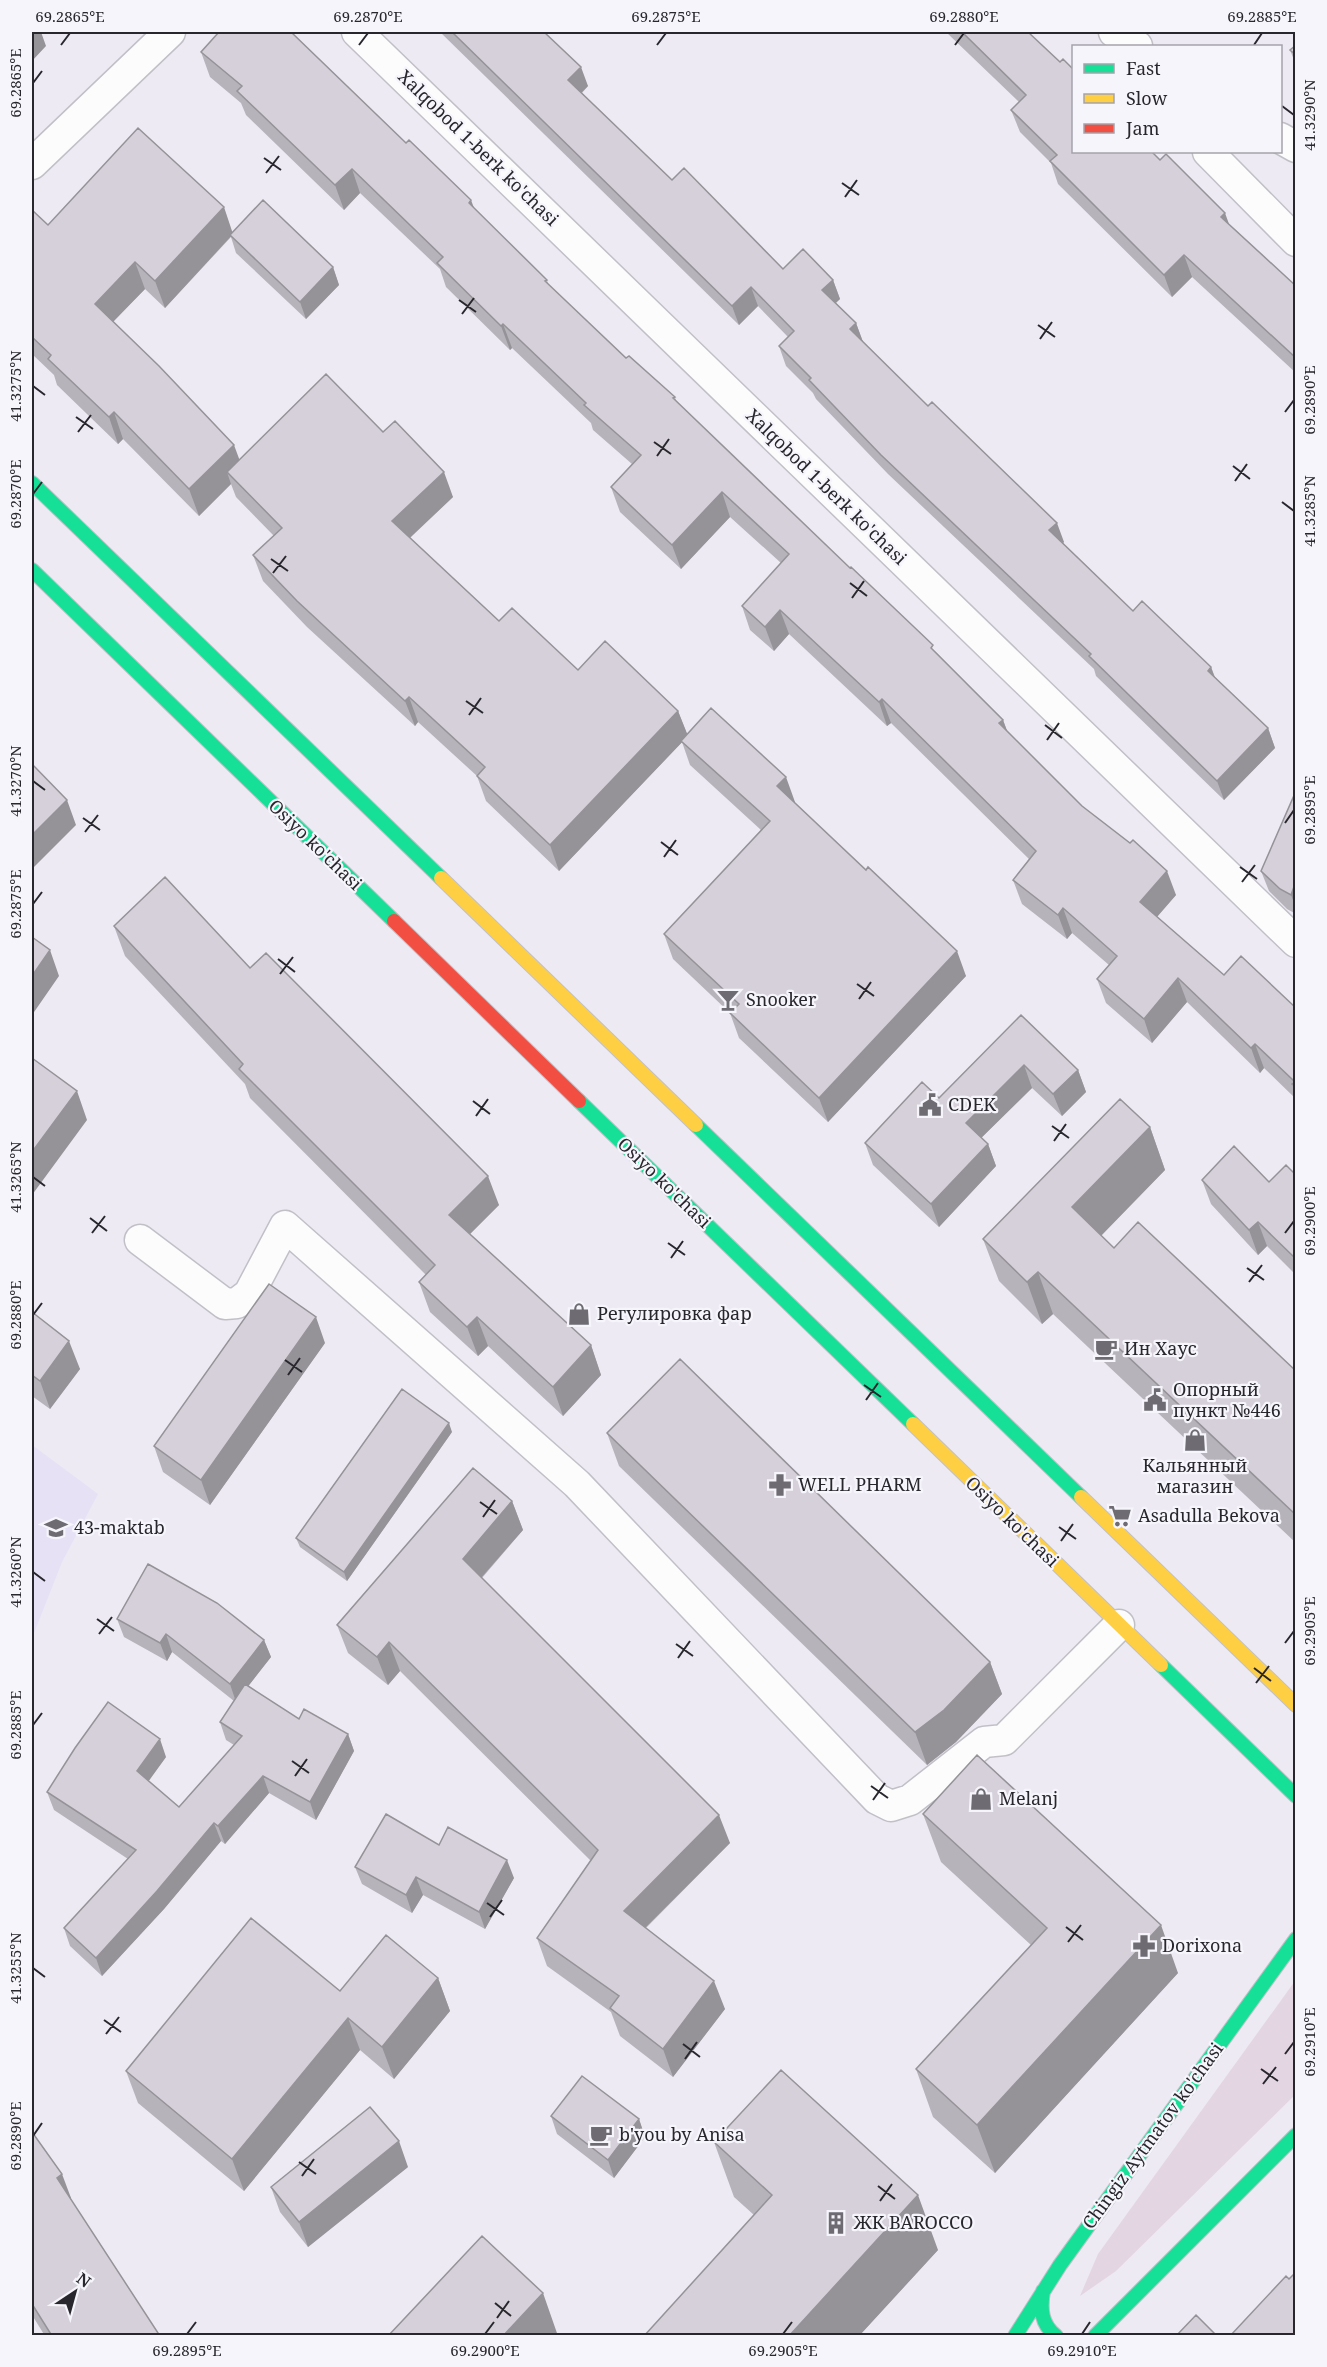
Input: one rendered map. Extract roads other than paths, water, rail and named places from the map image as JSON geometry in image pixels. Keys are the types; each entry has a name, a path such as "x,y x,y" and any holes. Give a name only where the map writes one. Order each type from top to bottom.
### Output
{"main road":[{"path":"32,483 1296,1705"},
{"name":"Osiyo ko'chasi","path":"32,570 1296,1796"},
{"name":"Chingiz Aytmatov ko'chasi","path":"1015,2336 1043,2292 1296,1939"},
{"path":"1094,2335 1296,2135"},
{"path":"1043,2292 1041,2303 1044,2323 1056,2336"}],"street":[{"path":"32,164 170,32"},
{"name":"Xalqobod 1-berk ko'chasi","path":"357,32 1296,942"},
{"path":"1090,32 1103,45"},
{"path":"1114,32 1135,45"},
{"path":"1282,139 1296,147"},
{"path":"1209,153 1296,241"},
{"path":"140,1240 225,1304 237,1303 249,1294 285,1226 578,1484 877,1798 891,1806 910,1800 984,1742 1004,1740 1119,1625"}],"place":[{"name":"Snooker","path":"728,1000"},
{"name":"CDEK","path":"930,1105"},
{"name":"Регулировка фар","path":"579,1314"},
{"name":"Ин Хаус","path":"1106,1349"},
{"name":"Опорный пункт №446","path":"1155,1400"},
{"name":"Кальянный магазин","path":"1195,1440"},
{"name":"WELL PHARM","path":"780,1485"},
{"name":"Asadulla Bekova","path":"1120,1516"},
{"name":"43-maktab","path":"56,1528"},
{"name":"Melanj","path":"981,1799"},
{"name":"Dorixona","path":"1144,1946"},
{"name":"b'you by Anisa","path":"601,2135"},
{"name":"ЖК BAROCCO","path":"836,2223"}]}
